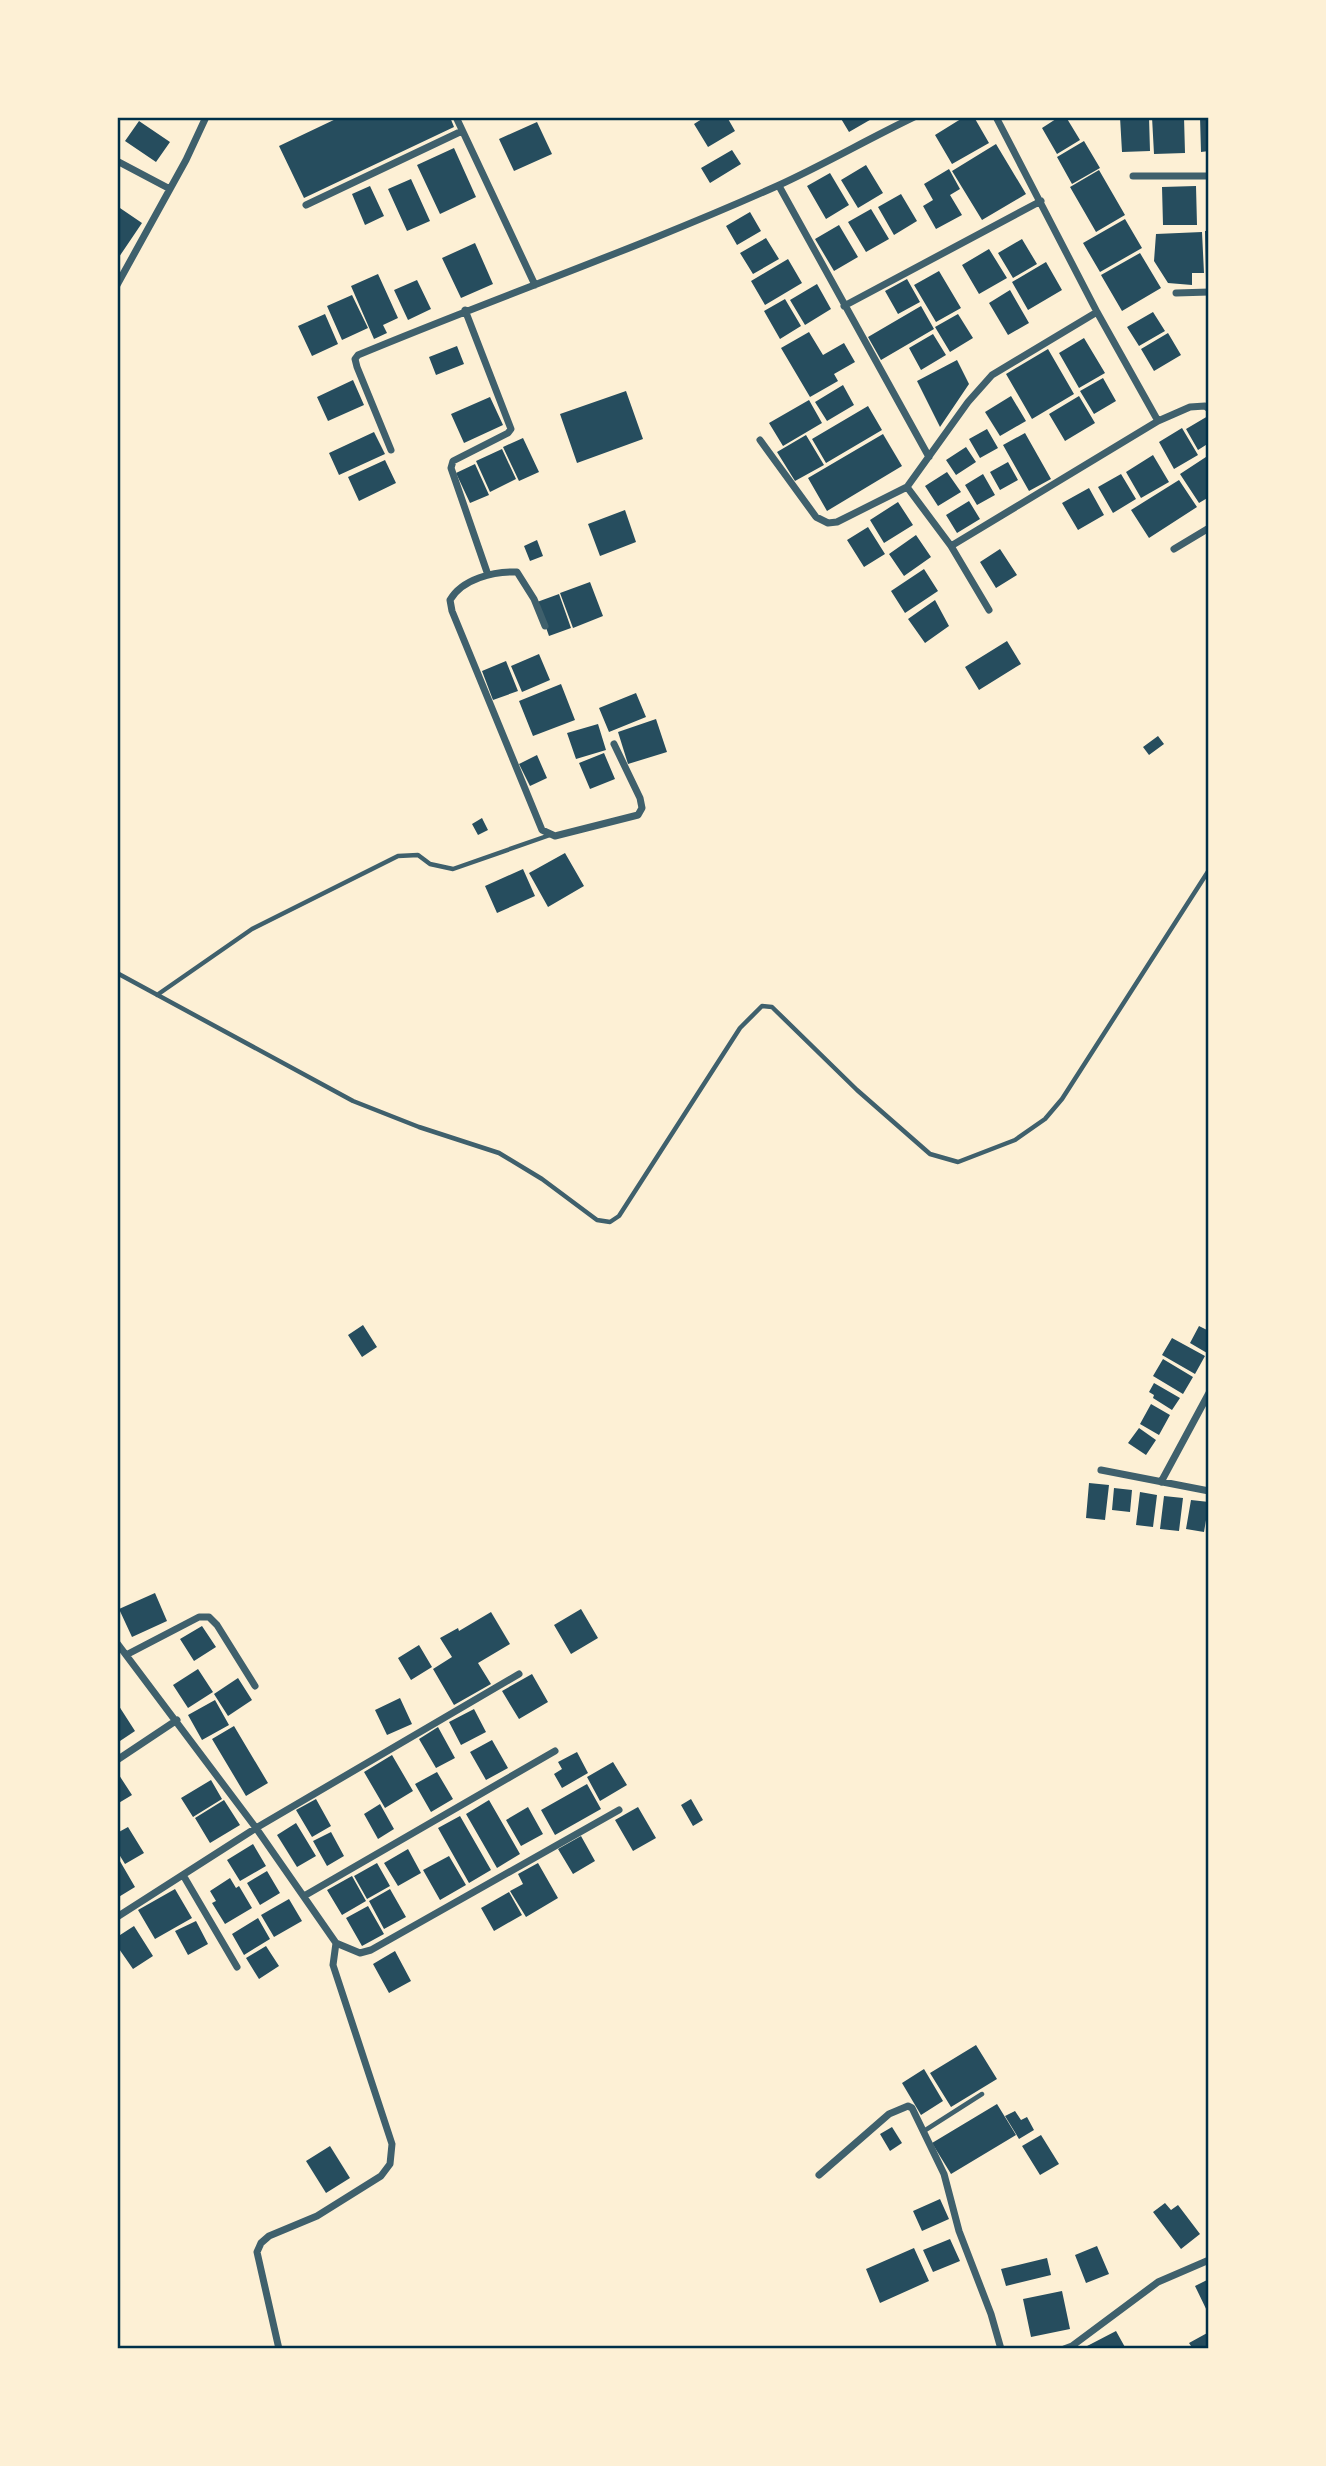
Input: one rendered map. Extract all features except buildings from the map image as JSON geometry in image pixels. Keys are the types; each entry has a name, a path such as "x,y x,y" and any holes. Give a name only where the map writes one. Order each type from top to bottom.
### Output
{"street":[{"path":"117,285 206,117"},
{"path":"456,117 535,285"},
{"path":"391,450 355,359 358,355 779,186 914,117"},
{"path":"996,117 1097,312 1158,421"},
{"path":"306,205 463,131"},
{"path":"117,160 170,189"},
{"path":"1133,176 1209,176"},
{"path":"779,186 929,457"},
{"path":"844,306 1041,201"},
{"path":"1176,293 1209,292"},
{"path":"465,310 510,429 508,433 453,461 451,468 488,575"},
{"path":"760,440 816,517 828,523 847,518 906,488 968,402 992,375 1097,312"},
{"path":"951,546 1158,421 1190,407 1205,406 1209,409"},
{"path":"906,488 951,546 989,610"},
{"path":"1174,549 1209,528"},
{"path":"545,626 519,573 488,575 459,589 450,600 452,611 540,827 550,835 638,815 640,798 614,744"},
{"path":"1161,1482 1209,1393"},
{"path":"1101,1471 1209,1491"},
{"path":"126,1654 199,1617 209,1617 217,1625 255,1686"},
{"path":"117,1643 256,1828 321,1924 336,1943 360,1953 371,1951 620,1810"},
{"path":"117,1917 256,1828 519,1674"},
{"path":"117,1760 177,1720"},
{"path":"304,1896 555,1751"},
{"path":"183,1875 237,1967"},
{"path":"279,2349 257,2252 261,2243 269,2236 317,2216 381,2176 390,2164 392,2144 333,1965 336,1943"},
{"path":"819,2175 889,2114 902,2106 908,2105 912,2108 944,2174 959,2231 1001,2349"},
{"path":"1063,2349 1072,2346 1158,2282 1209,2260"}],"lane":[{"path":"157,995 253,929 398,856 418,855 430,864 453,869 550,835"},
{"path":"117,973 353,1101 419,1127 499,1153 542,1179 597,1220 610,1222 619,1216 740,1028 762,1006 772,1007 857,1090 930,1154 958,1162 1016,1140 1045,1119 1062,1100 1209,870"},
{"path":"923,2132 982,2094"}]}
